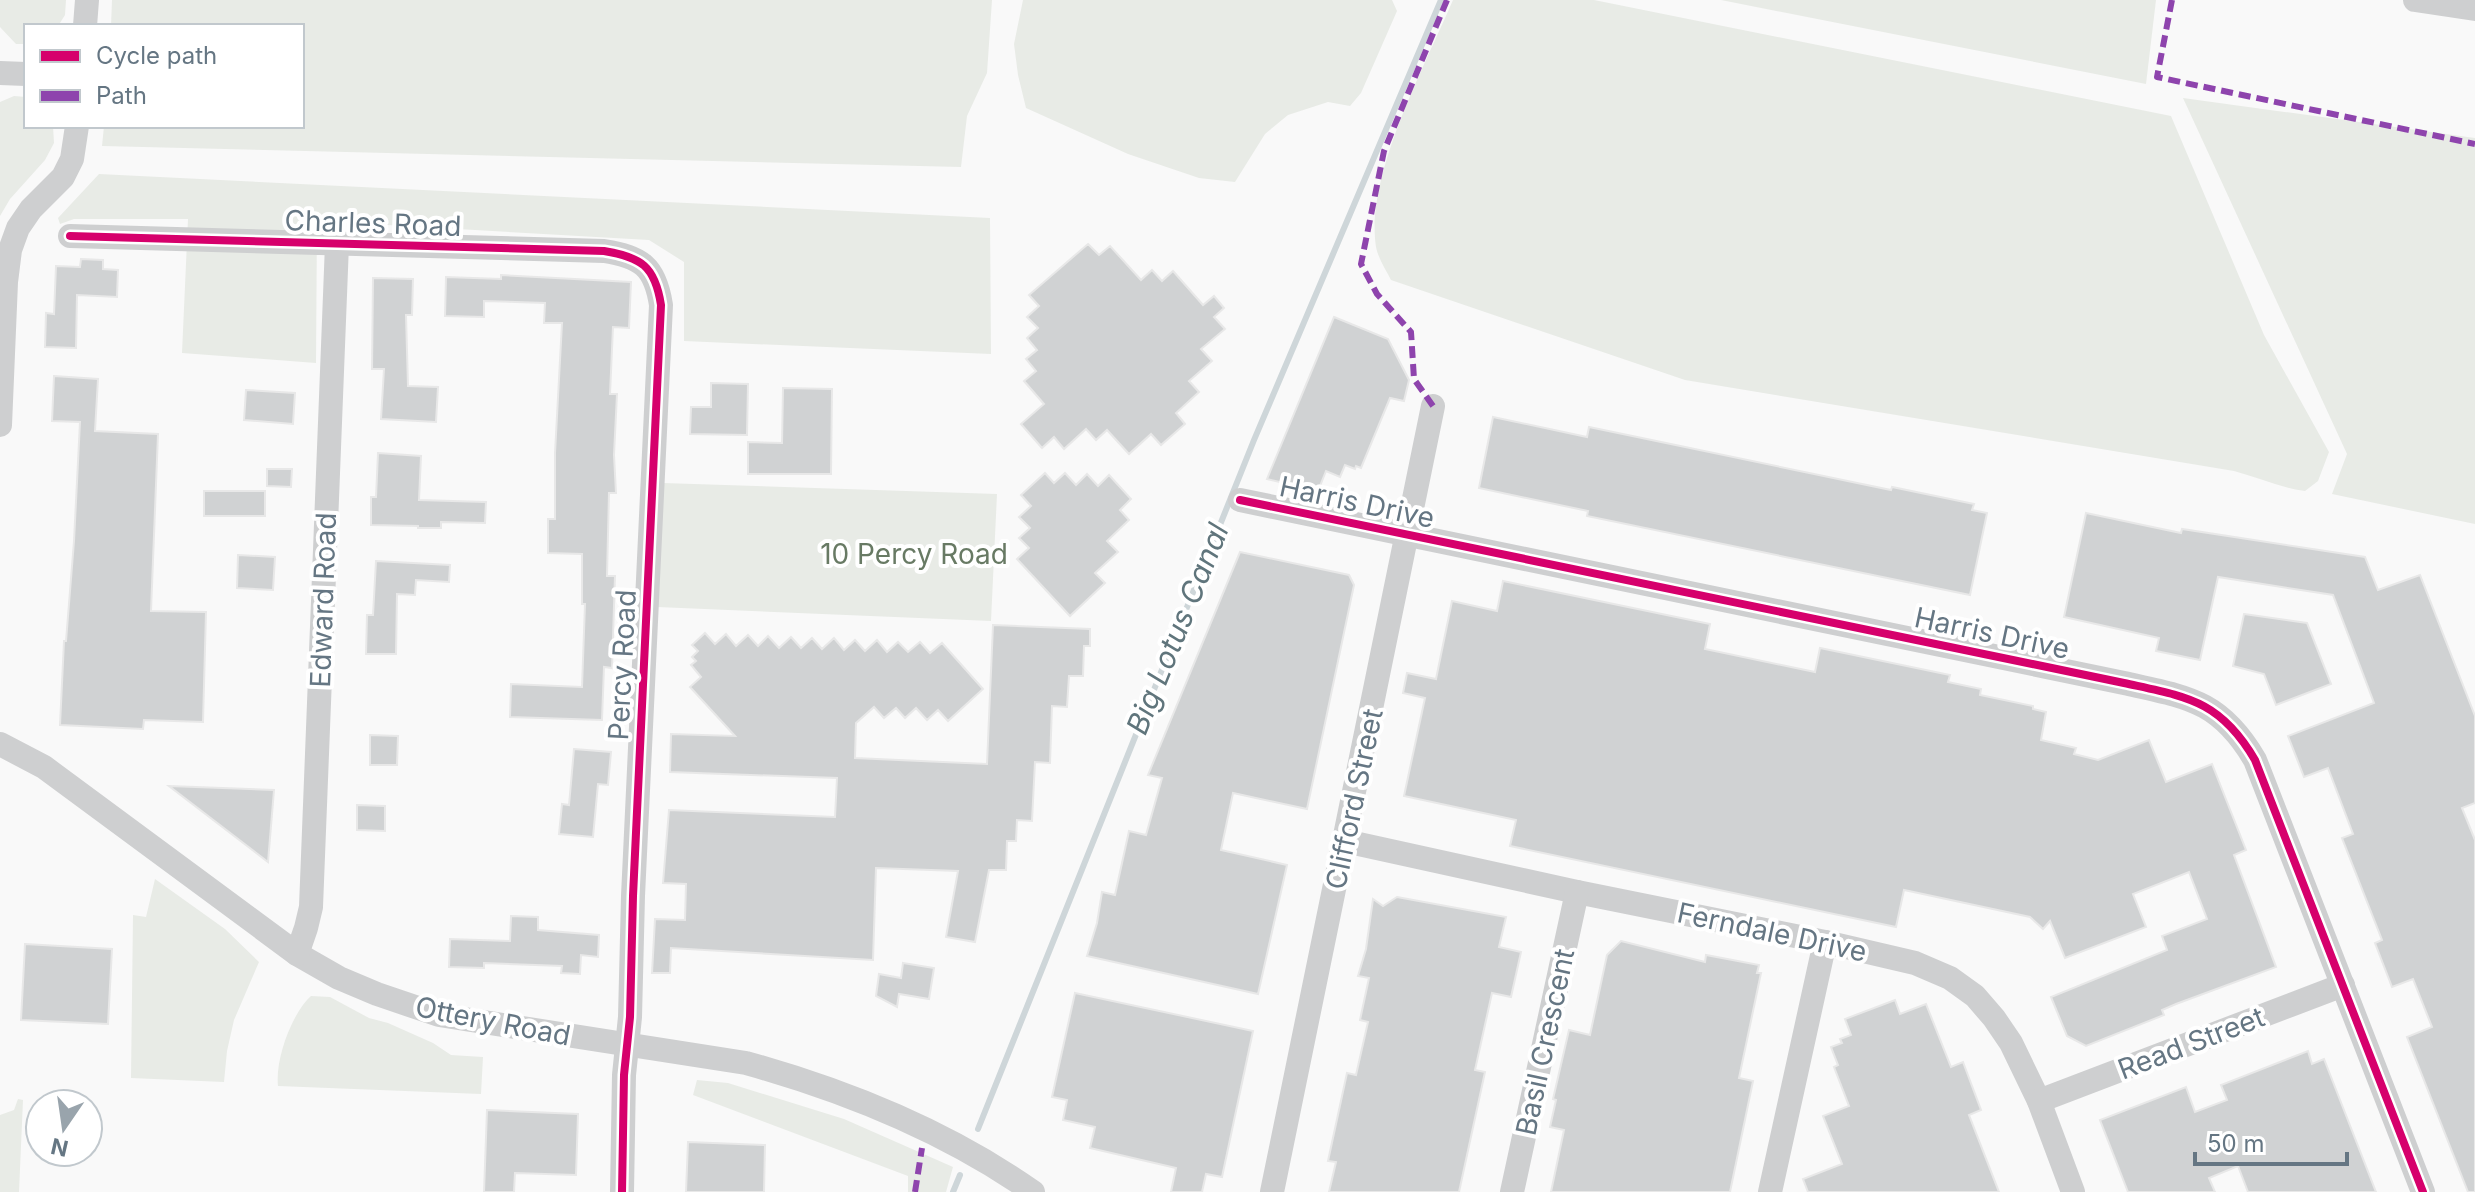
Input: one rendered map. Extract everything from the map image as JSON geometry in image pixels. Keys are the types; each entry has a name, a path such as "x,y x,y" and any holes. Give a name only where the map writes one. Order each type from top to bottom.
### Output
{"street":[{"path":"85,24 87,0"},
{"path":"2415,0 2475,9"},
{"path":"0,73 24,74"},
{"path":"0,425 10,250 18,228 31,209 63,177 72,159 77,128"},
{"name":"Charles Road","path":"70,236 604,251 628,255 642,262 658,287"},
{"name":"Edward Road","path":"297,954 311,907 337,244"},
{"name":"Percy Road","path":"622,1192 661,305 658,287"},
{"name":"Clifford Street","path":"1272,1192 1433,406"},
{"name":"Harris Drive","path":"1240,500 2124,683 2195,700 2218,713 2234,728 2255,760 2423,1192"},
{"name":"Ottery Road","path":"0,744 44,767 297,954 339,978 439,1015 746,1063 792,1076 886,1110 951,1142 1033,1192"},
{"name":"Ferndale Drive","path":"1345,841 1825,942 1915,963 1950,978 1975,996 2011,1043 2039,1101 2073,1192"},
{"name":"Basil Crescent","path":"1512,1192 1577,892"},
{"path":"1770,1192 1825,942"},
{"name":"Read Street","path":"2039,1101 2343,985"}],"green space":[{"path":"0,0 66,0 65,15 59,24 24,24 24,44 16,44 0,27"},
{"path":"112,0 992,0 987,73 967,116 961,167 102,146 104,128 304,128 304,24 111,24"},
{"path":"1023,0 1392,0 1397,11 1361,93 1350,106 1328,102 1288,115 1265,134 1235,182 1199,178 1128,154 1026,108 1014,44"},
{"path":"1453,0 1594,0 2171,116 2264,335 2329,452 2318,481 2305,491 2234,471 1685,380 1391,280 1376,247 1375,219 1379,188 1413,88"},
{"path":"1721,0 2156,0 2146,84"},
{"path":"14,96 24,97 24,128 53,128 54,143 45,160 10,199 0,216 0,102"},
{"path":"2183,98 2475,138 2475,524 2332,494 2347,454"},
{"path":"99,174 990,218 991,354 684,341 684,262 649,240 317,221 316,363 182,353 188,219 74,219 60,224 58,218"},
{"name":"10 Percy Road","path":"663,483 997,494 991,621 657,607"},
{"path":"155,879 225,929 259,962 234,1020 224,1082 131,1078 133,915 146,917"},
{"path":"311,996 330,997 369,1018 433,1043 451,1055 483,1057 481,1094 278,1086 279,1063 286,1037 297,1013"},
{"path":"697,1080 728,1083 844,1119 953,1167 946,1192 908,1192 908,1176 693,1095"},
{"path":"18,1099 23,1100 19,1192 0,1192 0,1115 14,1110"}],"building":[{"path":"1088,244 1099,255 1110,246 1141,280 1152,270 1162,281 1173,271 1203,305 1214,296 1224,308 1214,317 1225,329 1201,349 1212,361 1189,381 1199,392 1176,413 1185,424 1161,445 1151,434 1129,454 1107,430 1096,440 1086,429 1064,449 1054,437 1042,448 1021,424 1044,404 1024,381 1036,371 1026,359 1037,350 1027,338 1038,328 1027,317 1039,306 1029,295"},
{"path":"81,259 103,260 103,269 118,270 117,297 77,295 76,348 45,347 46,313 54,314 56,266 80,267"},
{"path":"501,275 631,282 629,328 613,327 610,394 617,394 616,493 609,493 607,576 615,576 612,668 604,667 602,720 510,717 511,684 582,687 585,604 582,604 582,554 548,553 548,519 555,519 562,323 544,323 545,303 484,301 484,317 445,316 446,277 501,279"},
{"path":"373,278 413,279 412,315 406,315 408,386 438,387 436,422 381,419 384,369 372,369"},
{"path":"1334,317 1388,339 1409,380 1404,401 1390,398 1361,468 1345,465 1340,477 1326,471 1318,491 1267,479"},
{"path":"54,376 98,379 95,431 158,434 151,611 206,612 203,722 144,720 143,729 60,725 80,422 52,421"},
{"path":"711,383 748,384 747,435 690,434 691,407 711,407"},
{"path":"783,388 832,389 831,474 748,474 748,442 782,443"},
{"path":"246,390 295,393 293,424 244,420"},
{"path":"1493,417 1587,437 1589,427 1891,490 1892,487 1974,504 1972,510 1987,513 1970,595 1587,516 1588,511 1479,488"},
{"path":"378,453 421,456 419,500 486,502 485,523 441,522 441,528 371,525 371,497 376,497"},
{"path":"267,469 292,469 291,487 267,486"},
{"path":"1045,473 1054,483 1065,473 1076,485 1087,474 1098,486 1109,475 1131,499 1120,510 1129,520 1107,541 1118,552 1095,573 1105,583 1070,616 1017,559 1029,548 1019,538 1030,528 1019,517 1031,506 1021,495"},
{"path":"204,491 265,491 265,516 204,516"},
{"path":"2086,513 2181,533 2182,529 2365,557 2378,590 2420,575 2475,716 2475,803 2462,808 2475,840 2475,1192 2468,1192 2407,1037 2432,1027 2413,979 2392,987 2375,943 2382,940 2342,838 2353,834 2328,768 2304,777 2288,736 2374,703 2333,595 2218,577 2200,660 2156,651 2159,638 2064,617"},
{"path":"1240,552 1349,575 1354,585 1307,809 1233,793 1221,850 1287,865 1258,994 1087,956 1102,892 1115,895 1129,831 1146,835 1162,778 1148,775"},
{"path":"238,555 275,557 273,590 237,588"},
{"path":"376,561 450,565 449,582 416,580 415,595 397,594 396,654 366,654 367,615 373,615"},
{"path":"1503,581 1710,624 1705,649 1815,672 1820,648 1950,675 1948,682 1981,689 1980,695 2033,706 2033,709 2046,712 2041,740 2076,748 2074,754 2098,760 2149,740 2166,782 2212,764 2246,850 2234,855 2276,967 2176,1004 2162,1010 2164,1015 2086,1046 2067,1036 2051,997 2167,950 2162,936 2207,919 2189,872 2133,894 2146,927 2065,958 2050,921 2043,929 2030,917 1904,890 1896,927 1510,846 1516,820 1404,796 1425,698 1403,693 1407,673 1436,679 1452,601 1497,611"},
{"path":"2244,614 2307,623 2331,684 2276,705 2264,674 2233,666"},
{"path":"993,625 1090,629 1090,646 1084,646 1083,676 1069,676 1067,707 1052,706 1050,763 1035,762 1032,821 1017,820 1016,841 1007,841 1006,870 989,870 975,942 946,937 958,871 876,868 873,960 671,948 670,973 652,973 655,919 685,920 686,884 663,883 669,810 835,817 837,778 670,772 671,734 735,736 690,687 701,677 691,665 696,661 692,657 698,651 692,645 705,633 715,644 726,634 736,646 748,635 758,646 768,636 779,648 791,637 801,648 812,638 822,649 834,638 844,650 855,640 865,651 877,640 887,652 898,642 908,652 920,642 930,653 942,643 983,689 948,721 938,710 927,720 916,708 905,718 896,708 884,718 874,707 856,723 855,758 987,764"},
{"path":"370,735 398,736 397,765 370,765"},
{"path":"574,749 611,752 608,785 598,784 593,837 559,834 562,804 569,805"},
{"path":"169,786 274,790 268,862"},
{"path":"357,805 385,806 385,831 357,830"},
{"path":"1397,897 1506,917 1499,947 1521,952 1511,997 1492,993 1475,1070 1485,1072 1459,1192 1329,1192 1336,1162 1328,1161 1347,1073 1356,1075 1368,1022 1360,1020 1369,978 1358,976 1366,949 1373,899 1383,906"},
{"path":"511,916 538,917 538,930 599,935 598,957 581,955 580,974 561,973 562,966 484,963 484,968 449,967 450,939 510,941"},
{"path":"1621,941 1705,962 1706,955 1759,965 1757,973 1761,973 1739,1078 1753,1081 1730,1192 1551,1192 1564,1130 1550,1127 1556,1100 1553,1099 1569,1030 1590,1035 1607,955"},
{"path":"25,944 112,949 108,1024 21,1020"},
{"path":"903,963 934,968 929,999 899,994 897,1007 876,996 879,974 901,978"},
{"path":"1075,993 1253,1031 1222,1177 1206,1174 1202,1192 1171,1192 1176,1168 1090,1148 1095,1127 1063,1120 1067,1100 1052,1097"},
{"path":"1895,1000 1900,1014 1926,1004 1951,1067 1963,1062 1981,1110 1969,1115 1999,1192 1808,1192 1803,1179 1842,1164 1823,1116 1849,1106 1834,1067 1838,1065 1831,1047 1851,1035 1845,1019"},
{"path":"2308,1051 2312,1064 2324,1059 2376,1192 2248,1192 2238,1166 2209,1178 2215,1192 2128,1192 2100,1120 2186,1087 2195,1112 2227,1100 2221,1085"},
{"path":"487,1110 578,1114 576,1175 515,1173 514,1192 484,1192"},
{"path":"688,1142 765,1145 764,1192 686,1192"}],"waterway":[{"name":"Big Lotus Canal","path":"978,1129 1254,440 1441,0"},
{"name":"Big Lotus Canal","path":"953,1192 960,1175"}],"marked path":[{"path":"1433,406 1414,379 1411,332 1377,294 1361,264 1384,151 1447,0"},
{"path":"2172,0 2157,77 2475,144"},
{"path":"915,1192 922,1148"}],"cycle path":[{"path":"70,236 604,251 637,260 650,272 661,305 630,1017 624,1075 622,1192"},
{"path":"1240,500 2124,683 2166,692 2200,704 2229,725 2255,760 2423,1192"}]}
